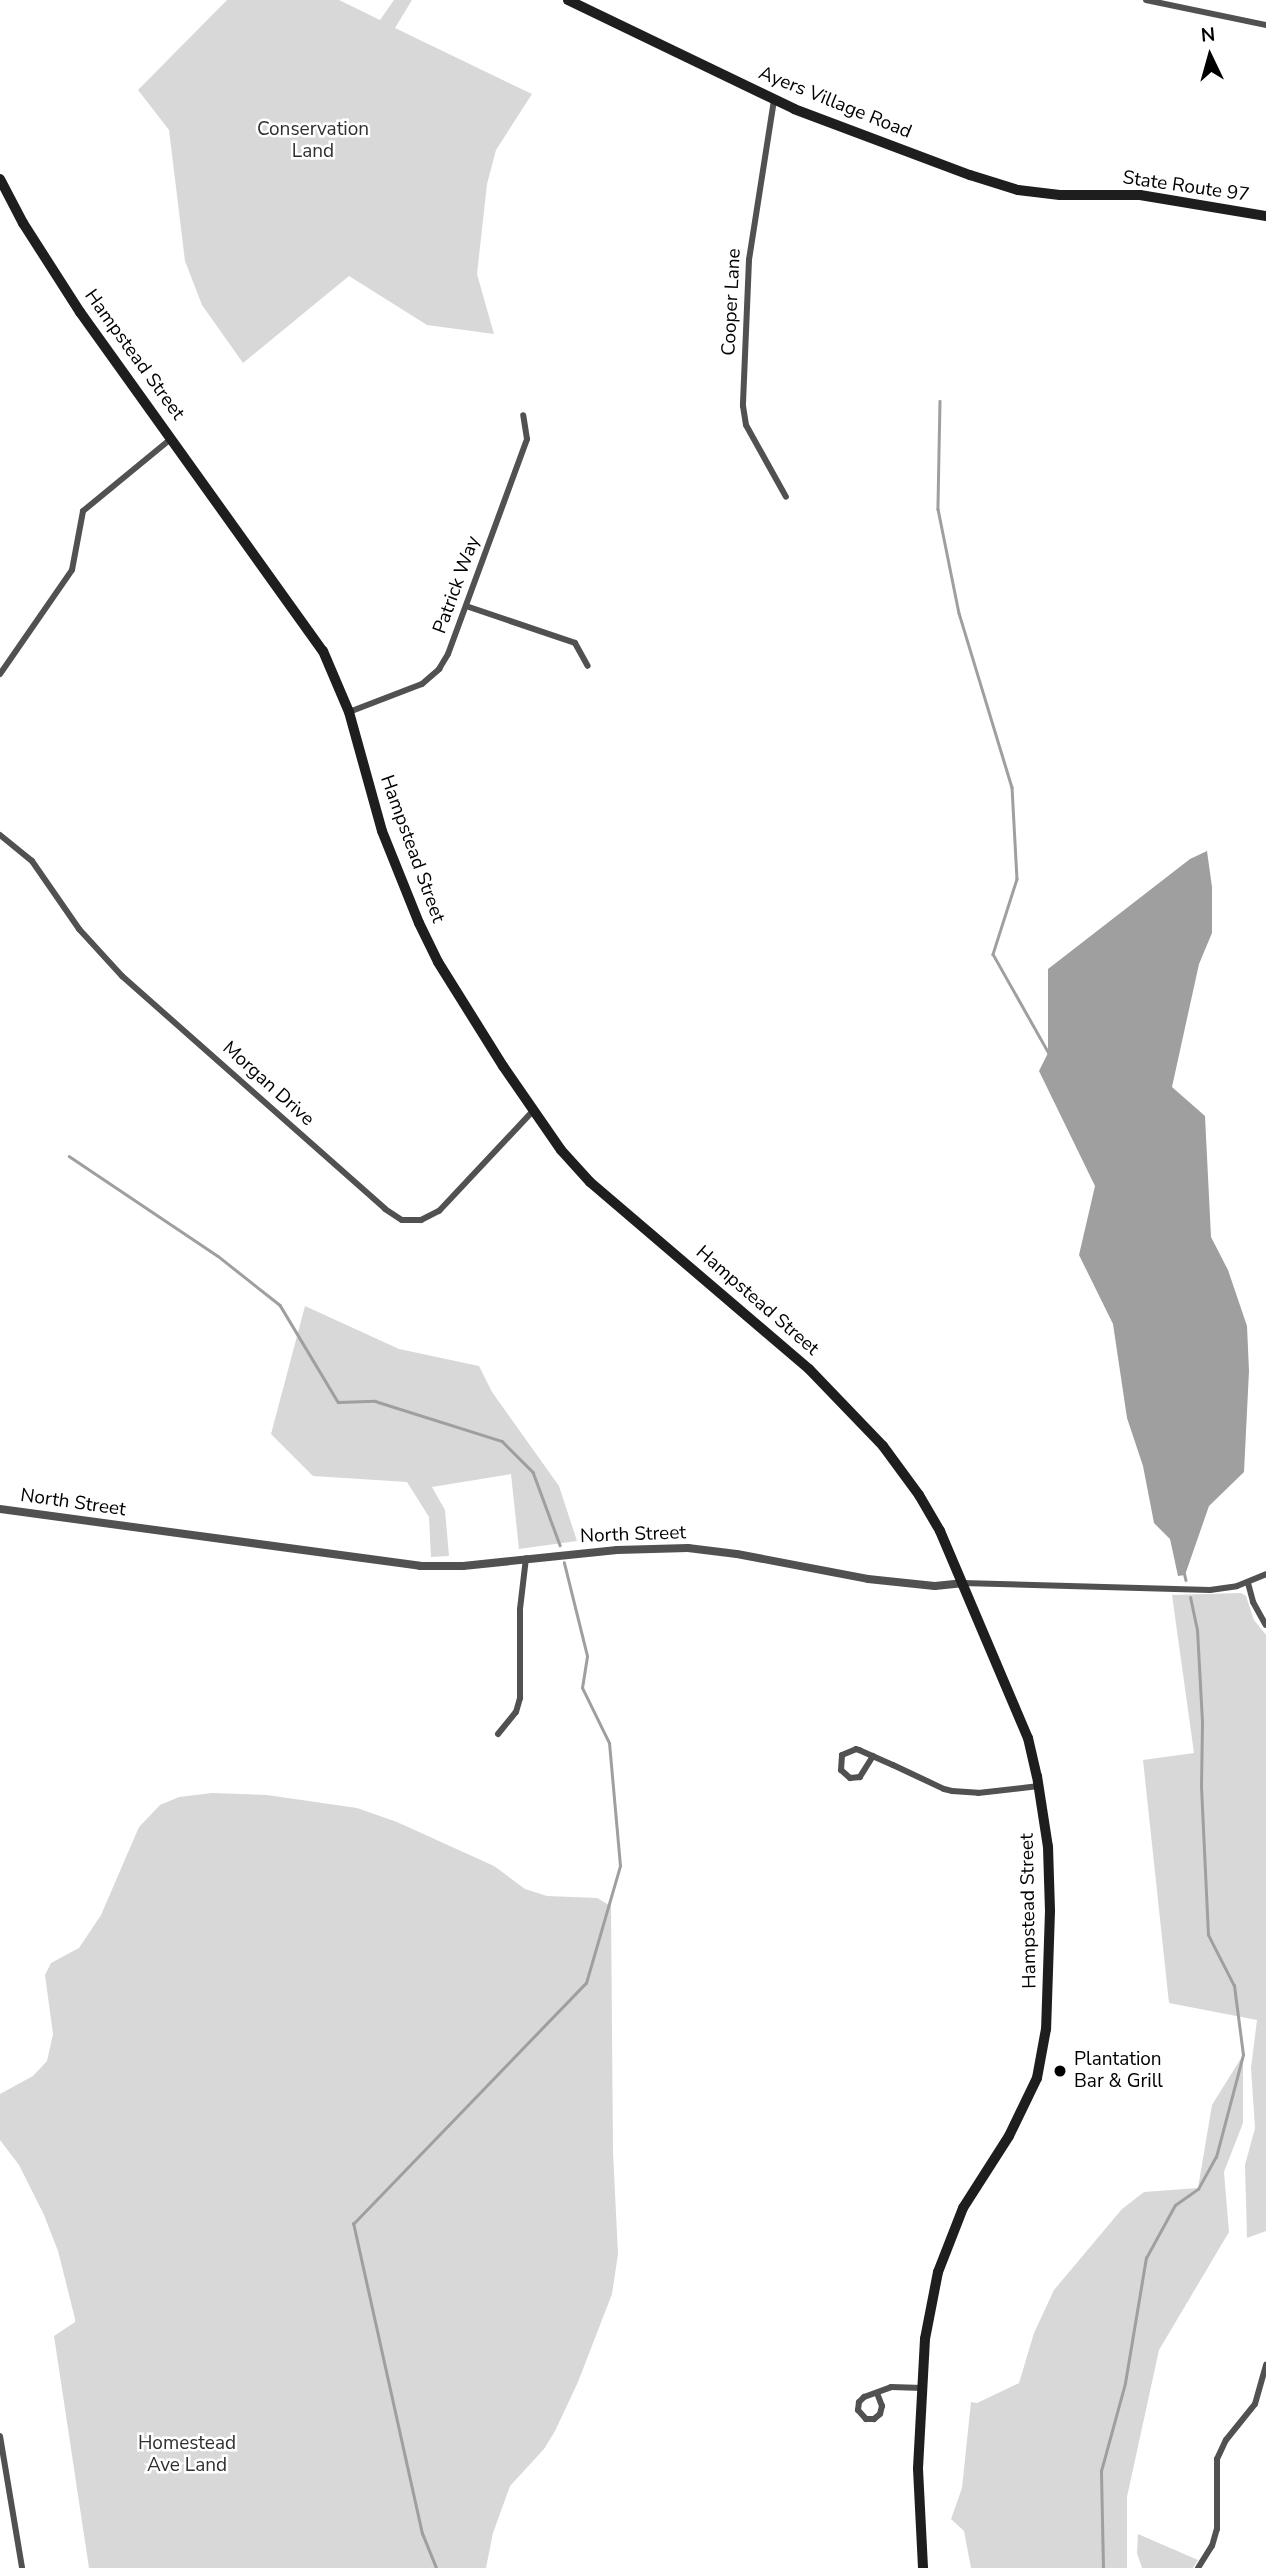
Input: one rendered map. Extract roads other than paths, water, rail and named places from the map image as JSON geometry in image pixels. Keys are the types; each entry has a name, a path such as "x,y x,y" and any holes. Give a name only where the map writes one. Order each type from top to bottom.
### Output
{"main road":[{"name":"Ayers Village Road","path":"568,0 774,100 935,163 1018,190"},
{"name":"Hampstead Street","path":"0,179 23,223 80,312 317,641 336,676 349,712 382,831 419,923 445,973 534,1110 562,1150 590,1182 809,1369 883,1446 936,1522 1028,1738 1039,1786 1048,1847 1048,2002 1043,2053 1037,2078 1024,2108 963,2208 938,2272 925,2339 918,2477 923,2568"},
{"name":"State Route 97","path":"1018,190 1060,195 1140,195 1266,216"}],"street":[{"path":"1146,0 1266,25"},
{"name":"Cooper Lane","path":"774,100 748,260 743,406 746,425 786,497"},
{"name":"Patrick Way","path":"349,712 407,692 439,669 448,654 527,439 523,415"},
{"path":"0,674 72,570 83,511 172,438"},
{"path":"466,606 575,643 588,666"},
{"name":"Morgan Drive","path":"0,835 32,861 79,929 122,976 385,1209 402,1220 421,1220 439,1211 534,1110"},
{"name":"North Street","path":"0,1509 420,1566 453,1566 626,1549 688,1548 737,1554 868,1580 935,1586 962,1583 1210,1590 1248,1583 1266,1574"},
{"path":"498,1734 516,1712 520,1698 520,1616 526,1558"},
{"path":"1248,1583 1253,1602 1266,1625"},
{"path":"873,1756 860,1777 850,1777 841,1770 840,1758 847,1751 856,1749 873,1756 952,1791 978,1793 1039,1786"},
{"path":"1198,2568 1212,2546 1217,2529 1217,2459 1226,2440 1255,2404 1266,2365"},
{"path":"877,2393 882,2406 880,2414 874,2419 866,2419 859,2414 859,2402 877,2393 891,2387 923,2388"},
{"path":"0,2436 22,2568"}],"waterway":[{"path":"940,401 938,509 959,613 1012,787 1017,879 993,954 1050,1055"},
{"path":"69,1156 218,1256 280,1305 338,1402 375,1401 502,1441 533,1472 560,1545"},
{"path":"436,2568 422,2534 353,2224 586,1983 620,1866 609,1743 582,1688 587,1656 564,1563"},
{"path":"1184,1572 1186,1580"},
{"path":"1103,2568 1101,2471 1125,2383 1146,2258 1175,2205 1198,2189 1216,2157 1243,2055 1234,1986 1208,1935 1201,1787 1202,1722 1197,1630 1190,1598"}],"place":[{"name":"Plantation Bar & Grill","path":"1060,2071"}],"park label":[{"name":"Conservation Land","path":"313,141"},
{"name":"Homestead Ave Land","path":"187,2455"}]}
